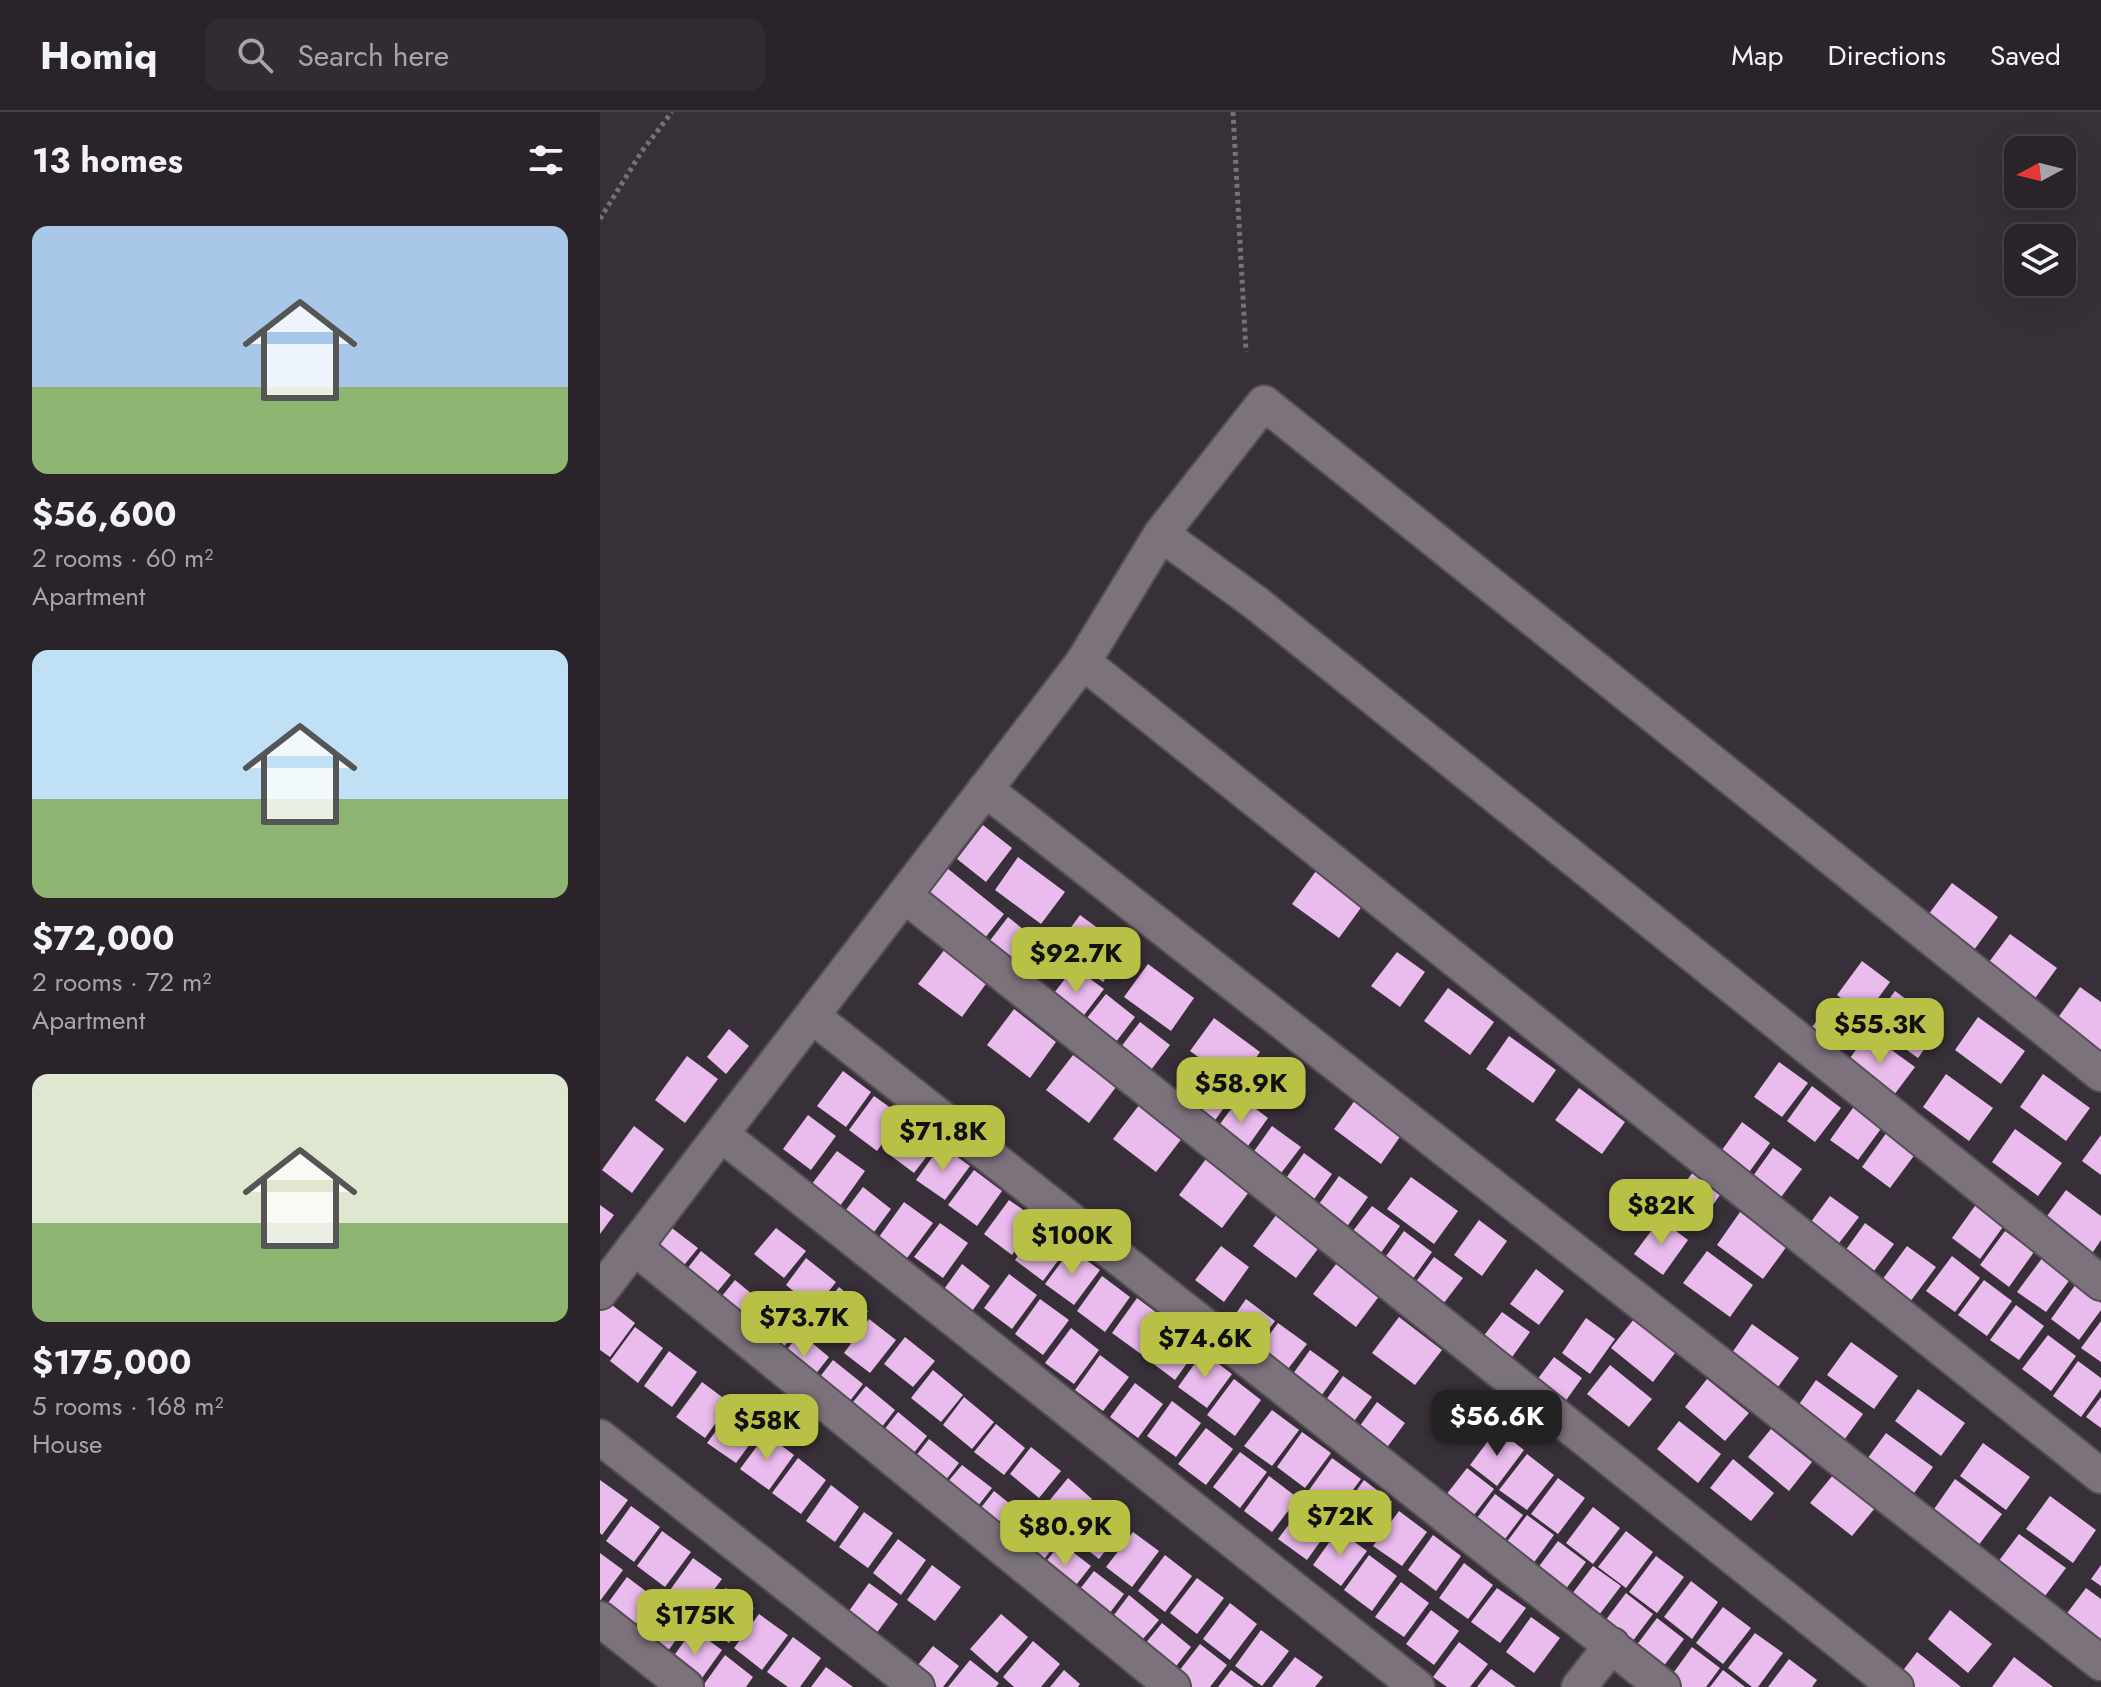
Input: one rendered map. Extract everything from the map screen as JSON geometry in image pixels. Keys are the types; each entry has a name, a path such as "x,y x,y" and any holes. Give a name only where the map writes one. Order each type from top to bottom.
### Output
{"street":[{"path":"600,1292 1083,662 1161,534 1264,403 2101,1074"},
{"path":"1161,534 1256,603 2101,1283"},
{"path":"1083,662 2101,1476"},
{"path":"985,789 2101,1663"},
{"path":"904,895 1896,1687"},
{"path":"812,1016 1663,1687"},
{"path":"721,1134 1417,1687"},
{"path":"634,1247 1173,1687"},
{"path":"600,1437 917,1687"},
{"path":"600,1619 686,1687"},
{"path":"1579,1687 1612,1645"}],"path":[{"path":"600,219 642,151 672,112"},
{"path":"1233,112 1246,352"}],"building":[{"path":"983,825 1012,848 986,882 957,859"},
{"path":"1018,857 1065,892 1041,924 995,890"},
{"path":"947,868 1004,914 977,948 921,902"},
{"path":"1316,871 1363,905 1339,938 1292,904"},
{"path":"1952,883 1998,917 1974,950 1928,915"},
{"path":"1080,915 1126,949 1103,982 1056,948"},
{"path":"1008,917 1038,941 1012,975 982,951"},
{"path":"2010,934 2057,968 2033,1001 1986,966"},
{"path":"945,949 988,981 962,1017 918,984"},
{"path":"1397,952 1425,972 1400,1007 1371,986"},
{"path":"1862,961 1890,982 1865,1016 1837,995"},
{"path":"1148,964 1194,998 1171,1031 1124,997"},
{"path":"1074,967 1104,989 1078,1023 1048,1001"},
{"path":"2080,987 2101,1002 2101,1052 2057,1019"},
{"path":"1448,988 1494,1022 1470,1055 1424,1021"},
{"path":"1895,991 1941,1025 1918,1058 1871,1024"},
{"path":"1106,994 1135,1017 1109,1051 1079,1028"},
{"path":"1832,1000 1860,1021 1835,1055 1807,1034"},
{"path":"1014,1009 1056,1042 1030,1078 987,1045"},
{"path":"1978,1017 2025,1051 2001,1084 1955,1050"},
{"path":"1214,1018 1260,1052 1237,1085 1190,1051"},
{"path":"1140,1022 1170,1045 1144,1079 1114,1056"},
{"path":"729,1029 749,1046 726,1074 707,1057"},
{"path":"1868,1033 1915,1067 1891,1099 1845,1065"},
{"path":"1509,1036 1556,1070 1533,1103 1486,1069"},
{"path":"1073,1055 1116,1087 1089,1123 1046,1090"},
{"path":"687,1056 718,1079 685,1123 655,1100"},
{"path":"1779,1062 1808,1083 1782,1117 1754,1097"},
{"path":"843,1071 871,1092 846,1127 817,1106"},
{"path":"1204,1074 1233,1095 1208,1130 1180,1109"},
{"path":"1946,1074 1993,1108 1969,1141 1923,1107"},
{"path":"2043,1074 2090,1108 2066,1141 2020,1107"},
{"path":"1812,1086 1841,1108 1815,1142 1787,1121"},
{"path":"1579,1088 1625,1122 1602,1154 1555,1120"},
{"path":"874,1096 902,1116 877,1151 849,1130"},
{"path":"1358,1096 1404,1131 1381,1164 1334,1129"},
{"path":"1240,1097 1268,1118 1243,1153 1214,1132"},
{"path":"1140,1104 1183,1137 1156,1172 1113,1139"},
{"path":"1855,1105 1883,1126 1858,1160 1830,1140"},
{"path":"808,1115 836,1136 811,1170 783,1149"},
{"path":"911,1117 940,1139 914,1173 886,1152"},
{"path":"1742,1122 1770,1143 1745,1178 1717,1157"},
{"path":"634,1126 664,1149 632,1193 602,1170"},
{"path":"1272,1126 1301,1147 1275,1181 1247,1161"},
{"path":"2015,1129 2062,1163 2038,1196 1992,1162"},
{"path":"1887,1132 1916,1153 1890,1188 1862,1167"},
{"path":"2101,1135 2101,1175 2082,1161"},
{"path":"941,1145 970,1166 945,1200 916,1180"},
{"path":"1773,1148 1802,1169 1776,1204 1748,1183"},
{"path":"837,1151 865,1171 840,1206 811,1185"},
{"path":"1304,1153 1332,1174 1307,1209 1279,1188"},
{"path":"1206,1159 1249,1192 1222,1228 1179,1195"},
{"path":"1697,1167 1725,1188 1700,1223 1671,1201"},
{"path":"974,1170 1002,1191 977,1226 948,1205"},
{"path":"1339,1176 1368,1197 1343,1232 1314,1211"},
{"path":"1411,1177 1458,1211 1434,1244 1387,1209"},
{"path":"863,1187 891,1209 866,1243 837,1222"},
{"path":"2066,1190 2101,1216 2101,1240 2089,1258 2042,1223"},
{"path":"1830,1196 1859,1217 1833,1251 1805,1230"},
{"path":"1009,1200 1038,1220 1012,1255 984,1234"},
{"path":"904,1202 933,1223 907,1258 879,1237"},
{"path":"1977,1203 2005,1224 1980,1259 1952,1238"},
{"path":"600,1205 614,1215 600,1234"},
{"path":"1372,1206 1400,1226 1375,1261 1346,1240"},
{"path":"1280,1210 1323,1242 1296,1278 1253,1246"},
{"path":"1740,1212 1787,1246 1763,1279 1717,1245"},
{"path":"1660,1219 1688,1240 1663,1275 1634,1254"},
{"path":"1479,1220 1507,1241 1482,1276 1454,1255"},
{"path":"940,1223 968,1243 943,1278 914,1257"},
{"path":"1865,1223 1894,1244 1868,1279 1840,1258"},
{"path":"668,1225 698,1248 676,1275 646,1251"},
{"path":"1040,1225 1068,1247 1043,1281 1015,1260"},
{"path":"776,1228 806,1251 784,1278 754,1254"},
{"path":"1404,1231 1432,1252 1407,1287 1379,1266"},
{"path":"2005,1231 2034,1252 2009,1287 1980,1265"},
{"path":"1221,1246 1249,1267 1224,1302 1195,1280"},
{"path":"1907,1246 1936,1267 1910,1302 1882,1280"},
{"path":"1071,1249 1100,1270 1074,1305 1045,1284"},
{"path":"701,1251 731,1275 709,1302 680,1278"},
{"path":"1707,1251 1753,1285 1730,1317 1683,1283"},
{"path":"1952,1256 1980,1278 1955,1312 1926,1291"},
{"path":"1434,1257 1463,1278 1437,1312 1409,1291"},
{"path":"2043,1257 2071,1278 2046,1312 2017,1292"},
{"path":"806,1258 836,1282 815,1309 786,1285"},
{"path":"1340,1259 1383,1291 1356,1327 1313,1294"},
{"path":"962,1264 990,1286 965,1321 937,1299"},
{"path":"1536,1269 1564,1291 1539,1325 1510,1304"},
{"path":"1009,1274 1037,1295 1012,1329 984,1308"},
{"path":"1102,1276 1130,1297 1105,1332 1077,1311"},
{"path":"735,1280 764,1304 743,1331 713,1307"},
{"path":"1984,1280 2012,1301 1987,1336 1958,1315"},
{"path":"2076,1284 2101,1303 2101,1310 2079,1340 2051,1319"},
{"path":"839,1287 868,1311 847,1338 817,1314"},
{"path":"1137,1298 1165,1319 1141,1354 1112,1333"},
{"path":"1040,1299 1069,1320 1043,1355 1015,1334"},
{"path":"1246,1299 1275,1321 1250,1355 1221,1335"},
{"path":"607,1301 635,1323 610,1357 600,1350 600,1310"},
{"path":"2016,1305 2044,1326 2019,1360 1990,1340"},
{"path":"767,1306 797,1331 775,1357 745,1333"},
{"path":"1502,1312 1530,1332 1505,1367 1476,1346"},
{"path":"1399,1317 1442,1350 1415,1385 1372,1353"},
{"path":"1586,1318 1615,1339 1590,1374 1562,1353"},
{"path":"869,1319 896,1340 870,1373 844,1353"},
{"path":"1634,1319 1675,1353 1653,1382 1611,1348"},
{"path":"2101,1321 2101,1362 2081,1348"},
{"path":"1278,1323 1307,1344 1281,1378 1252,1358"},
{"path":"1172,1324 1200,1345 1175,1380 1147,1359"},
{"path":"1752,1324 1799,1358 1775,1391 1729,1357"},
{"path":"635,1327 663,1348 638,1383 610,1361"},
{"path":"1071,1328 1099,1350 1074,1384 1045,1363"},
{"path":"800,1333 829,1357 808,1384 778,1361"},
{"path":"2048,1335 2076,1356 2051,1391 2022,1369"},
{"path":"905,1337 935,1361 913,1387 884,1364"},
{"path":"1851,1342 1898,1376 1874,1409 1827,1375"},
{"path":"1310,1350 1339,1371 1314,1406 1285,1385"},
{"path":"669,1351 697,1372 672,1407 644,1386"},
{"path":"1203,1352 1232,1374 1207,1408 1178,1387"},
{"path":"1100,1355 1129,1377 1103,1411 1075,1390"},
{"path":"1554,1357 1582,1378 1557,1413 1528,1392"},
{"path":"833,1360 863,1384 842,1411 812,1387"},
{"path":"2078,1361 2101,1378 2101,1389 2081,1417 2053,1396"},
{"path":"1610,1365 1652,1399 1629,1427 1587,1394"},
{"path":"933,1370 963,1395 941,1422 911,1398"},
{"path":"1343,1376 1372,1397 1346,1432 1318,1411"},
{"path":"1234,1379 1261,1400 1235,1436 1207,1415"},
{"path":"1707,1379 1749,1413 1725,1441 1685,1407"},
{"path":"1816,1380 1863,1414 1839,1447 1793,1413"},
{"path":"702,1382 730,1403 705,1438 676,1417"},
{"path":"1135,1383 1163,1404 1138,1438 1110,1417"},
{"path":"866,1386 895,1410 874,1437 844,1413"},
{"path":"1918,1389 1965,1423 1941,1456 1895,1421"},
{"path":"964,1397 994,1422 972,1449 943,1425"},
{"path":"2101,1397 2101,1428 2086,1417"},
{"path":"1172,1401 1201,1423 1176,1457 1147,1436"},
{"path":"1377,1402 1405,1423 1380,1457 1352,1437"},
{"path":"733,1408 761,1429 736,1463 707,1443"},
{"path":"1272,1410 1299,1430 1272,1466 1244,1446"},
{"path":"898,1412 927,1436 906,1463 876,1440"},
{"path":"1679,1421 1721,1454 1698,1483 1657,1449"},
{"path":"996,1424 1025,1448 1004,1475 974,1452"},
{"path":"1206,1428 1233,1449 1206,1485 1178,1464"},
{"path":"1497,1429 1524,1450 1497,1486 1470,1465"},
{"path":"1771,1429 1812,1462 1789,1491 1748,1457"},
{"path":"1302,1432 1331,1453 1305,1488 1277,1467"},
{"path":"1886,1433 1933,1467 1909,1500 1862,1466"},
{"path":"766,1434 794,1455 769,1490 740,1469"},
{"path":"929,1439 959,1463 938,1490 908,1466"},
{"path":"1983,1443 2030,1477 2006,1510 1960,1476"},
{"path":"1031,1447 1061,1471 1039,1498 1010,1474"},
{"path":"1240,1452 1267,1472 1240,1508 1213,1487"},
{"path":"1527,1454 1554,1475 1527,1510 1499,1490"},
{"path":"798,1458 826,1480 801,1514 772,1493"},
{"path":"1332,1458 1361,1479 1336,1513 1307,1493"},
{"path":"1733,1459 1774,1493 1751,1521 1710,1488"},
{"path":"962,1465 992,1488 970,1516 940,1491"},
{"path":"1467,1468 1494,1489 1467,1524 1439,1504"},
{"path":"1833,1475 1875,1508 1852,1536 1810,1503"},
{"path":"1269,1476 1298,1498 1272,1532 1244,1511"},
{"path":"1068,1478 1092,1499 1065,1533 1040,1512"},
{"path":"1558,1478 1585,1498 1558,1534 1531,1514"},
{"path":"1955,1479 2002,1514 1978,1546 1932,1512"},
{"path":"600,1480 628,1500 602,1535 600,1533"},
{"path":"1364,1480 1392,1502 1367,1536 1338,1516"},
{"path":"831,1485 859,1507 835,1542 806,1521"},
{"path":"994,1491 1024,1515 1002,1542 973,1518"},
{"path":"1495,1494 1523,1515 1496,1551 1468,1530"},
{"path":"2050,1496 2096,1530 2073,1563 2026,1529"},
{"path":"1100,1504 1125,1525 1099,1559 1074,1539"},
{"path":"1304,1504 1332,1525 1307,1560 1278,1539"},
{"path":"631,1506 660,1527 634,1562 606,1541"},
{"path":"1593,1507 1620,1528 1593,1564 1566,1543"},
{"path":"1399,1511 1427,1532 1402,1566 1373,1546"},
{"path":"864,1512 893,1533 868,1568 839,1547"},
{"path":"1527,1515 1554,1535 1527,1572 1500,1551"},
{"path":"1028,1518 1057,1542 1036,1570 1007,1545"},
{"path":"1338,1530 1367,1551 1341,1586 1313,1565"},
{"path":"662,1531 691,1552 665,1587 637,1566"},
{"path":"1626,1531 1653,1552 1626,1588 1598,1567"},
{"path":"1133,1532 1159,1551 1132,1587 1106,1567"},
{"path":"2019,1534 2066,1568 2042,1600 1995,1566"},
{"path":"1433,1535 1461,1556 1436,1591 1408,1570"},
{"path":"898,1539 926,1560 901,1595 873,1573"},
{"path":"1558,1541 1586,1562 1559,1598 1531,1577"},
{"path":"1061,1543 1091,1566 1069,1594 1039,1570"},
{"path":"600,1553 623,1570 600,1601"},
{"path":"1165,1555 1192,1576 1165,1612 1138,1591"},
{"path":"1369,1555 1397,1576 1372,1611 1344,1590"},
{"path":"1656,1556 1684,1577 1657,1613 1629,1592"},
{"path":"693,1558 722,1579 696,1614 668,1593"},
{"path":"1464,1563 1493,1585 1468,1619 1439,1598"},
{"path":"932,1565 961,1587 935,1621 907,1600"},
{"path":"2101,1565 2101,1586 2091,1579"},
{"path":"1593,1566 1621,1586 1593,1623 1566,1602"},
{"path":"1094,1571 1124,1594 1103,1622 1073,1598"},
{"path":"627,1577 655,1598 630,1632 602,1611"},
{"path":"1197,1578 1224,1598 1197,1634 1170,1613"},
{"path":"1691,1581 1718,1602 1692,1639 1664,1617"},
{"path":"1401,1582 1429,1603 1404,1637 1375,1617"},
{"path":"869,1583 898,1604 873,1638 844,1618"},
{"path":"726,1588 754,1608 729,1643 701,1622"},
{"path":"1497,1588 1526,1608 1500,1643 1471,1622"},
{"path":"2086,1588 2101,1599 2101,1650 2062,1620"},
{"path":"1626,1593 1653,1614 1626,1650 1599,1629"},
{"path":"1129,1595 1159,1620 1137,1646 1108,1623"},
{"path":"660,1602 688,1623 663,1658 635,1637"},
{"path":"1230,1603 1257,1624 1230,1660 1203,1639"},
{"path":"1723,1607 1751,1628 1723,1664 1696,1643"},
{"path":"1431,1610 1459,1631 1434,1665 1406,1644"},
{"path":"1950,1610 1992,1644 1968,1673 1928,1639"},
{"path":"759,1614 788,1635 762,1670 734,1648"},
{"path":"1001,1614 1028,1637 997,1673 970,1649"},
{"path":"1531,1617 1560,1638 1534,1673 1506,1652"},
{"path":"1657,1618 1684,1639 1657,1675 1630,1654"},
{"path":"1162,1623 1191,1647 1170,1674 1140,1650"},
{"path":"693,1629 722,1650 697,1685 668,1664"},
{"path":"1261,1630 1289,1651 1262,1686 1235,1666"},
{"path":"1755,1633 1783,1653 1758,1687 1752,1687 1728,1668"},
{"path":"793,1637 821,1658 800,1687 788,1687 767,1672"},
{"path":"1033,1641 1060,1664 1041,1687 1014,1687 1003,1677"},
{"path":"1459,1642 1488,1664 1470,1687 1447,1687 1433,1677"},
{"path":"1200,1644 1227,1665 1210,1687 1182,1687 1172,1680"},
{"path":"933,1646 959,1666 943,1687 937,1687 914,1670"},
{"path":"1692,1647 1720,1668 1706,1687 1670,1687 1666,1683"},
{"path":"1917,1652 1961,1687 1903,1687 1895,1681"},
{"path":"725,1655 753,1677 746,1687 702,1687"},
{"path":"1295,1657 1323,1677 1315,1687 1272,1687"},
{"path":"2014,1657 2053,1687 1992,1687"},
{"path":"1789,1659 1817,1680 1812,1687 1768,1687"},
{"path":"970,1660 999,1683 996,1687 948,1687"},
{"path":"826,1667 853,1687 811,1687"},
{"path":"1491,1669 1516,1687 1477,1687"},
{"path":"1064,1670 1080,1684 1078,1687 1050,1687"},
{"path":"1231,1670 1254,1687 1218,1687"},
{"path":"1723,1670 1745,1687 1710,1687"}]}
